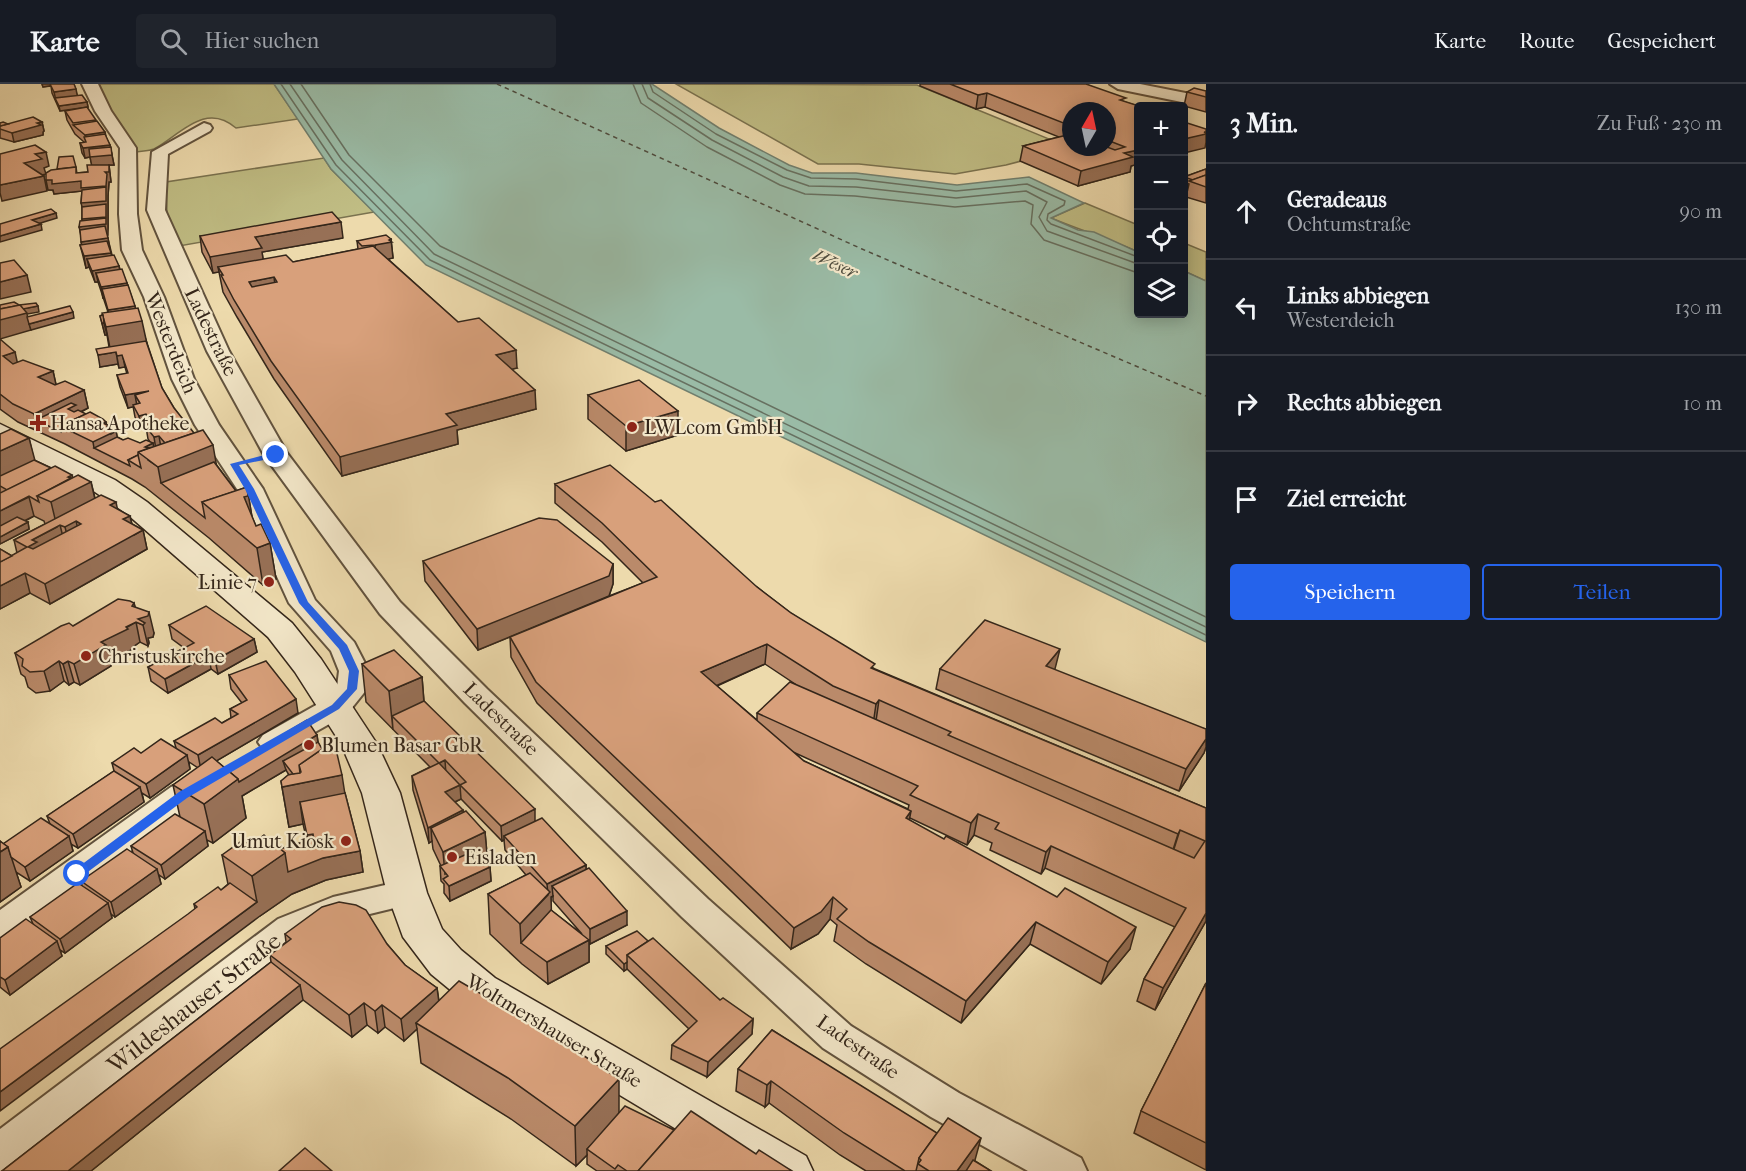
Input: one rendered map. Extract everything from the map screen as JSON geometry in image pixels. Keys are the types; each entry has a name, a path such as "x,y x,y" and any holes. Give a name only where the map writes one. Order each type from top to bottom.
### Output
{"street":[{"name":"Westerdeich","path":"90,84 103,111 128,148 130,156 129,223 132,250 154,297 191,396 207,425 250,489 303,603 344,648 354,671 352,689 336,707"},
{"path":"1118,84 1206,102"},
{"name":"Ladestraße","path":"204,129 160,152 156,210 218,351 276,455 390,608 493,712 695,908 837,1037 945,1105 1066,1171"},
{"name":"Woltmershauser Straße","path":"0,432 105,486 137,508 280,630 309,666 359,744 381,793 407,893 424,937 446,962 480,990 789,1171"},
{"path":"234,464 276,455"},
{"path":"0,929 183,795 336,707"},
{"name":"Wildeshauser Straße","path":"0,1153 291,929 316,914 334,908 407,893"}],"shaded area":[{"path":"94,84 274,84 298,119 236,128 225,121 214,118 203,119 183,129 154,149 135,152 102,101"},
{"path":"676,84 917,85 1062,144 1062,150 1006,165 955,174 859,164 818,164"},
{"path":"324,158 331,169 374,212 179,246 167,218 166,182"},
{"path":"1085,203 1134,223 1134,250 1116,243 1051,218"},
{"path":"1188,245 1206,252 1206,281 1188,273"}],"water":[{"name":"Weser","path":"274,84 652,84 719,128 789,165 812,173 856,173 957,185 1029,177 1084,203 1051,218 1078,230 1094,232 1134,250 1134,318 1188,318 1188,273 1206,281 1206,642 426,265 331,169"}],"building":[{"path":"50,84 74,84 76,89 54,92"},
{"path":"950,84 1086,84 1126,98 1120,100 1134,104 1134,151 1124,153 1133,157 1081,171 1023,146 1062,136 1062,156 1116,156 1116,150 1125,147 1116,144 1116,102 1062,102 1062,122 987,93 978,95"},
{"path":"1194,88 1206,91 1206,97 1187,92"},
{"path":"82,95 87,102 59,106 55,98"},
{"path":"87,107 96,120 73,123 65,111"},
{"path":"33,117 42,122 37,123 41,125 12,133 0,129 0,126"},
{"path":"97,121 105,132 85,135 73,125"},
{"path":"1188,123 1206,129 1204,132 1206,134 1188,138"},
{"path":"105,134 110,145 83,148 80,143 86,142 84,137"},
{"path":"35,145 46,152 35,154 42,159 24,163 44,176 0,185 0,154"},
{"path":"111,147 112,155 90,157 89,149"},
{"path":"73,156 76,167 57,169 59,157"},
{"path":"87,165 109,165 109,172 105,172 107,174 106,186 81,188 81,181 52,184 52,180 46,180 46,173 51,170 76,167 76,173 88,172"},
{"path":"1206,169 1206,175 1193,180 1188,178 1188,176"},
{"path":"1206,175 1206,187 1189,181"},
{"path":"106,187 106,201 81,203 82,190"},
{"path":"106,204 106,217 82,219 82,207"},
{"path":"51,209 56,213 32,220 41,224 0,236 0,224"},
{"path":"332,212 341,222 255,237 262,248 210,257 200,236"},
{"path":"106,218 106,224 79,227 80,221"},
{"path":"105,226 108,238 81,242 80,230"},
{"path":"386,235 392,242 362,246 357,241"},
{"path":"107,241 111,253 84,256 80,245"},
{"path":"373,246 458,322 479,318 516,350 496,355 535,390 446,414 457,425 340,457 271,361 234,300 218,267 286,255 293,262","holes":["274,277 277,282 252,287 249,282"]},
{"path":"114,255 119,266 92,271 87,259"},
{"path":"14,260 27,275 0,282 0,263"},
{"path":"122,269 127,283 101,287 96,273"},
{"path":"128,285 135,306 108,310 102,289"},
{"path":"14,302 19,305 36,303 38,306 23,309 20,305 0,309 0,305"},
{"path":"20,305 27,313 0,320 0,309"},
{"path":"70,306 73,312 29,324 27,317"},
{"path":"138,308 142,321 106,327 102,313"},
{"path":"0,339 15,352 3,356 13,364 23,360 53,371 38,377 55,385 65,381 84,390 34,414 13,404 0,394"},
{"path":"146,341 162,388 174,408 194,433 165,443 159,436 154,437 146,427 162,421 152,423 146,414 139,416 133,405 140,403 135,395 149,391 125,395 117,375 128,373 122,355 117,356 116,352 98,355 96,349"},
{"path":"639,380 678,411 626,426 588,395"},
{"path":"71,403 76,405 68,409 86,414 60,426 61,432 36,420"},
{"path":"90,412 103,419 106,422 103,423 109,426 107,427 116,431 93,442 60,426"},
{"path":"11,429 29,438 0,451 0,434"},
{"path":"203,430 213,445 158,467 138,452"},
{"path":"117,437 123,440 128,438 140,443 146,440 153,443 145,447 149,448 138,452 138,455 128,460 130,466 94,448"},
{"path":"138,455 141,468 128,460"},
{"path":"34,460 51,468 7,490 0,486 0,476"},
{"path":"214,462 236,491 202,502 205,518 161,483"},
{"path":"610,465 655,502 661,500 757,587 791,613 875,664 871,668 1206,808 1206,913 1163,988 1144,979 1186,908 1051,846 1046,852 995,829 999,823 978,814 971,823 910,795 918,786 757,713 790,682 1194,858 1205,841 1180,830 1178,834 948,735 951,732 879,700 876,704 833,686 767,644 701,672 804,761 911,811 906,818 944,839 946,836 1057,897 1065,888 1136,927 1108,962 1036,922 966,1001 869,942 837,919 847,909 833,897 821,912 794,928 536,682 510,637 657,577 602,523 555,484"},
{"path":"55,466 72,475 68,477 71,478 37,496 39,502 29,496 0,511 0,493"},
{"path":"78,475 91,482 51,502 37,496"},
{"path":"247,487 248,496 244,497 256,526 261,524 270,543 257,548 202,502"},
{"path":"101,495 116,502 110,505 130,516 123,519 143,530 45,584 25,573 0,586 0,562 27,547 14,540","holes":["76,521 81,524 33,549 28,547 37,542 32,540 60,525 65,527"]},
{"path":"17,517 28,522 0,537 0,526"},
{"path":"539,518 557,520 613,564 609,576 477,629 423,561"},
{"path":"0,549 12,556 0,562"},
{"path":"118,599 130,601 134,603 132,606 149,612 148,616 138,619 145,623 143,625 136,622 126,627 128,629 101,642 106,645 74,664 68,661 63,664 59,661 44,671 30,672 22,666 23,659 15,653 61,626 69,623 73,626"},
{"path":"206,606 254,639 215,660 209,655 165,679 148,667 194,643 169,625"},
{"path":"985,620 1060,649 1046,666 1206,729 1206,739 1186,769 940,669"},
{"path":"394,650 422,677 389,691 362,664"},
{"path":"266,661 296,699 198,755 174,741 215,718 222,723 238,714 230,709 247,700 229,675"},
{"path":"424,701 535,809 501,826 460,785 466,782 445,760 439,763 392,716"},
{"path":"307,720 317,735 239,782 226,769"},
{"path":"161,739 187,755 146,784 112,763 134,748 141,753"},
{"path":"334,741 342,775 282,787 281,781 288,775 301,772 299,765"},
{"path":"318,742 322,749 299,765 300,773 293,774 283,761"},
{"path":"212,757 238,779 204,804 173,785"},
{"path":"439,763 460,785 445,792 463,810 428,828 412,776"},
{"path":"114,771 140,787 73,834 47,816"},
{"path":"345,793 360,851 323,858 288,872 285,853 280,849 314,839 313,834 307,835 300,802"},
{"path":"466,811 485,832 443,852 431,828"},
{"path":"175,814 205,831 161,865 131,846"},
{"path":"41,818 69,836 25,867 11,857 8,847 3,844"},
{"path":"542,818 586,865 547,884 504,836"},
{"path":"264,835 285,853 252,876 222,855 243,840 251,845"},
{"path":"0,841 8,847 0,852"},
{"path":"127,849 157,869 111,902 81,881"},
{"path":"476,850 490,867 449,886 443,879 448,876 440,866"},
{"path":"589,868 627,911 590,929 552,886"},
{"path":"530,873 550,892 520,924 488,894"},
{"path":"78,883 108,903 60,939 30,917"},
{"path":"230,883 257,902 0,1092 0,1049 188,914 197,907 194,904 218,887 221,890"},
{"path":"339,902 356,905 366,910 387,944 405,965 437,988 401,1019 382,1005 375,1011 364,1003 349,1015 270,955 291,939 285,934 322,907"},
{"path":"551,910 589,940 547,962 521,943"},
{"path":"26,919 57,941 5,980 0,977 0,938"},
{"path":"637,931 648,941 627,955 627,962 624,964 606,946"},
{"path":"653,938 720,1000 723,998 753,1019 708,1062 672,1045 697,1021 627,955"},
{"path":"271,962 300,985 68,1171 2,1171"},
{"path":"459,981 554,1036 619,1079 575,1126 508,1078 416,1023"},
{"path":"1206,983 1206,1143 1141,1111"},
{"path":"772,1030 937,1133 919,1158 916,1171 905,1171 844,1133 771,1081 767,1085 738,1069"},
{"path":"625,1106 674,1130 638,1171 627,1171 618,1165 615,1169 587,1149"},
{"path":"691,1111 756,1154 759,1150 792,1171 638,1171"},
{"path":"948,1118 981,1138 957,1171 929,1171 918,1164 921,1160 919,1158"},
{"path":"305,1148 332,1171 279,1171"},
{"path":"973,1160 991,1171 966,1171"}],"ferry route":[{"path":"497,84 862,249 1206,396"}],"place":[{"name":"Hansa Apotheke","path":"38,423"},
{"name":"LWLcom GmbH","path":"632,427"},
{"name":"Linie 7","path":"269,582"},
{"name":"Christuskirche","path":"86,656"},
{"name":"Blumen Basar GbR","path":"309,745"},
{"name":"Umut Kiosk","path":"346,841"},
{"name":"Eisladen","path":"452,857"}],"route":[{"path":"77,874 183,795 336,707 352,689 354,671 344,648 303,603 250,489 234,464 276,455"}]}
